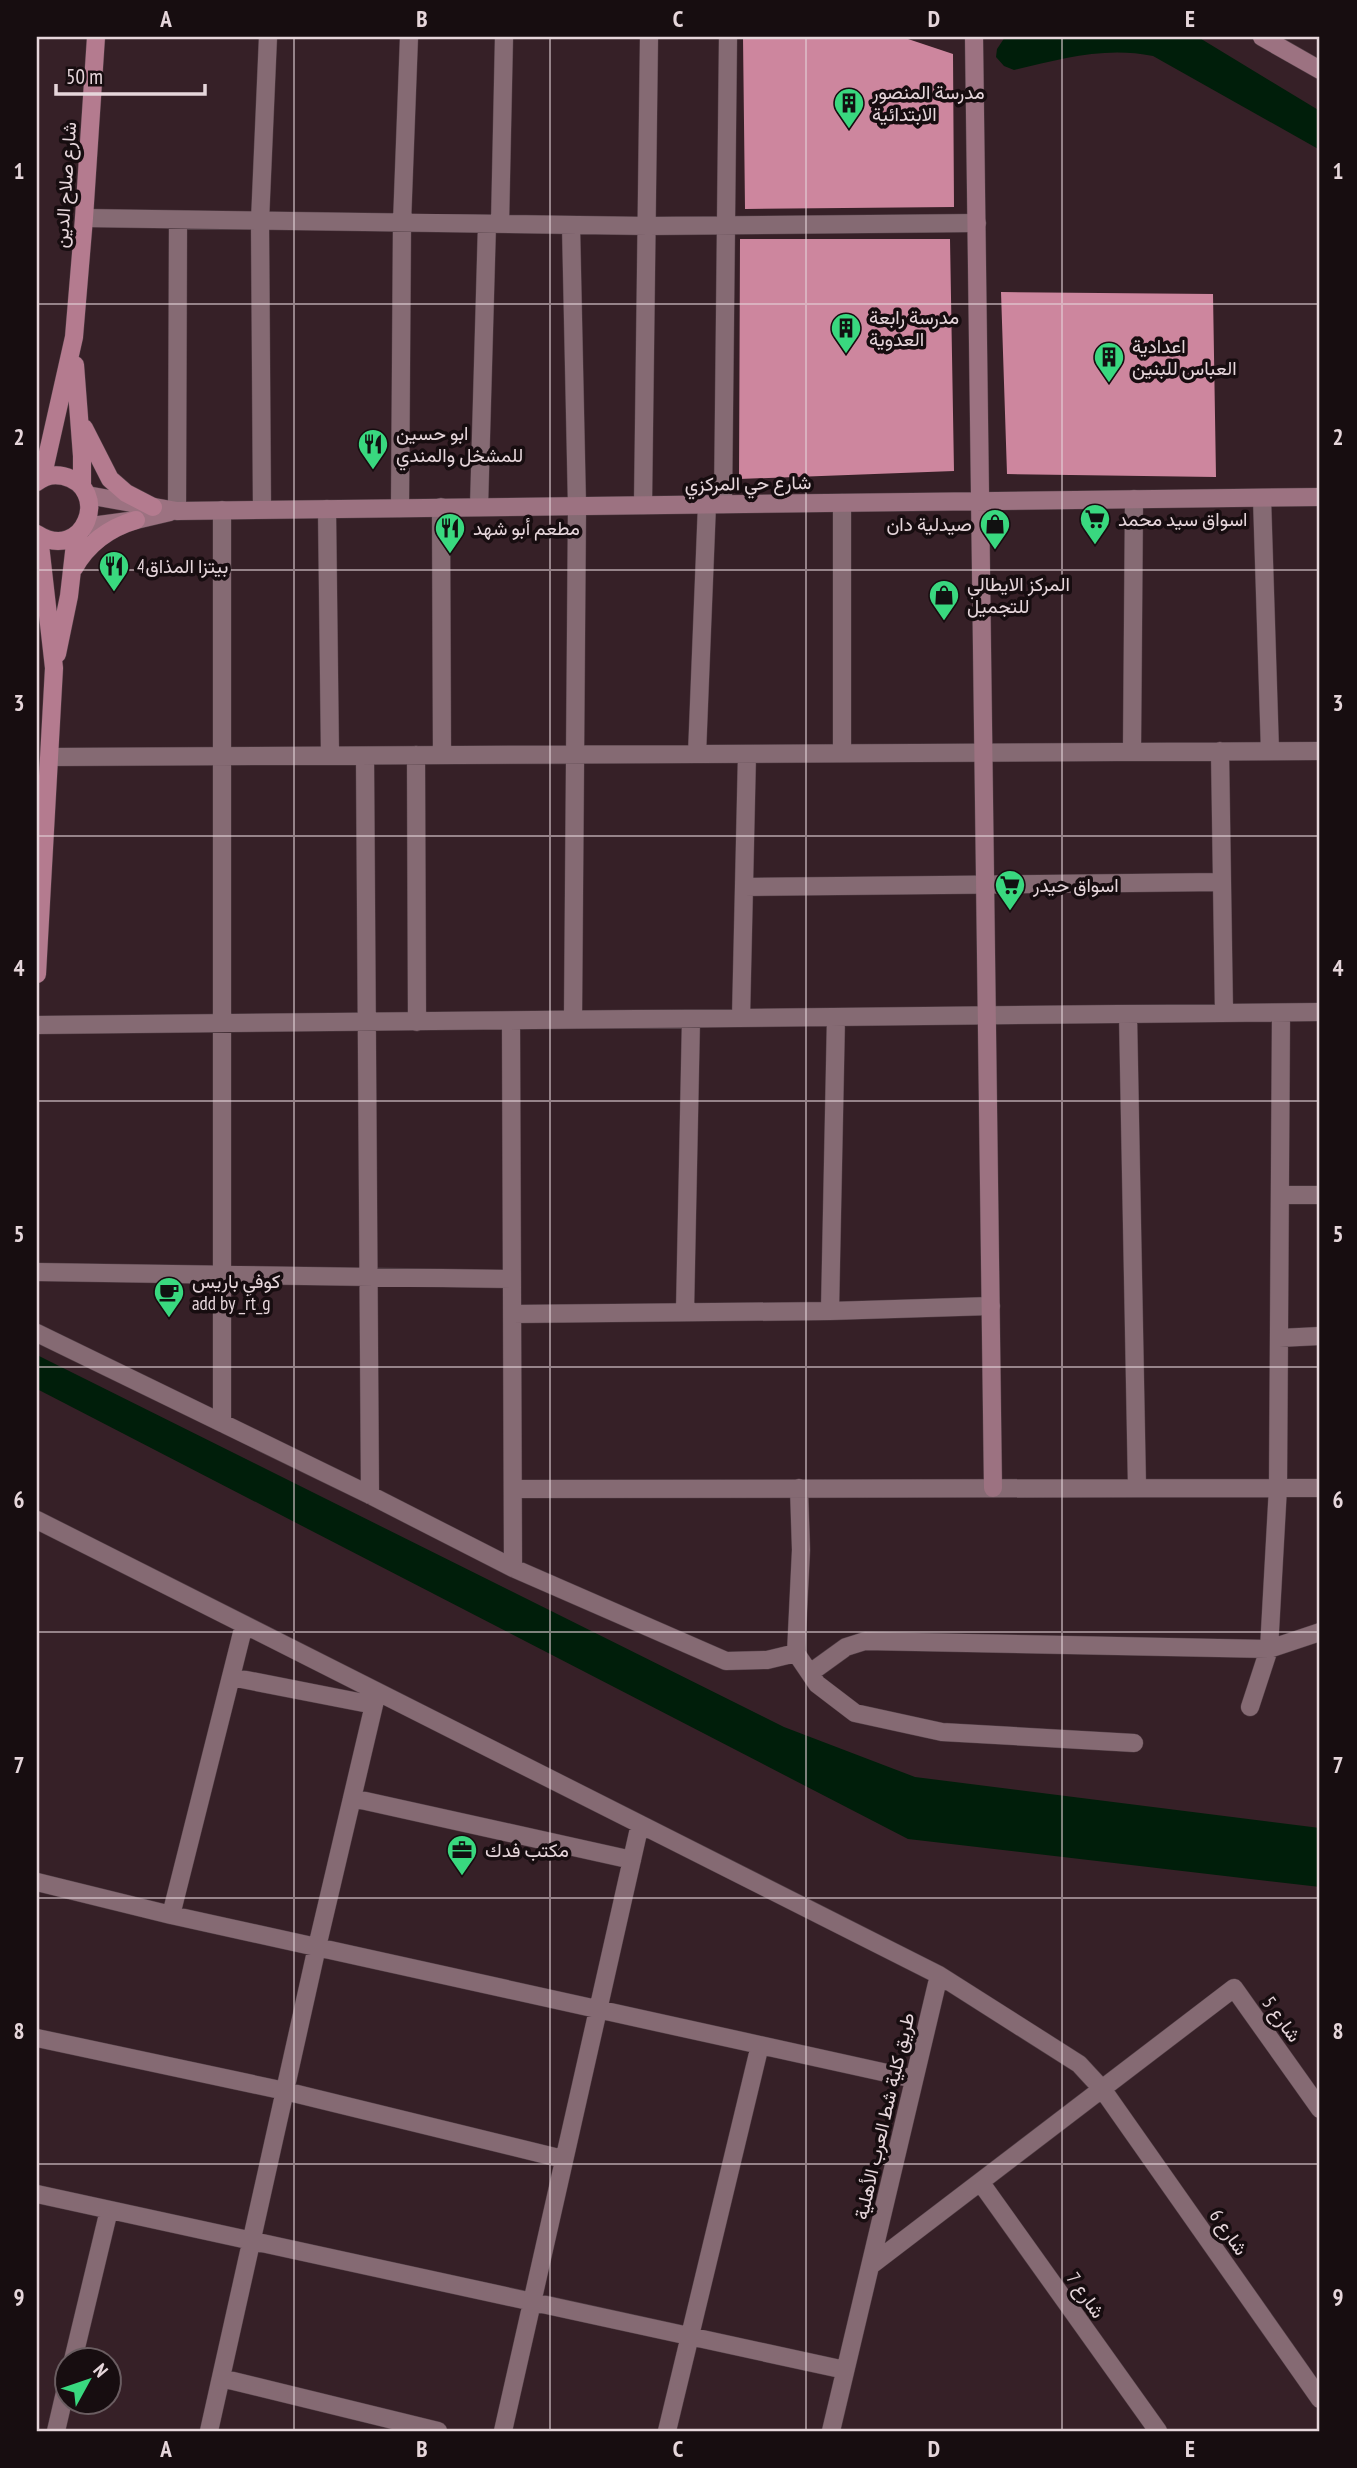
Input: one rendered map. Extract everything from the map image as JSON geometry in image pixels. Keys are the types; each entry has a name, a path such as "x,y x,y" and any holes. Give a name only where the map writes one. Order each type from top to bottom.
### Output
{"main road":[{"name":"شارع صلاح الدين","path":"38,480 58,412 74,337 85,218 96,37"},
{"name":"شارع صلاح الدين","path":"74,337 84,491 90,511 80,531"},
{"path":"37,446 58,412"},
{"path":"78,416 110,478 126,493 153,506"},
{"path":"38,480 59,475 76,481 84,491"},
{"path":"72,572 79,559 98,538 136,520"},
{"path":"54,668 41,588 37,536 58,542 80,531"},
{"path":"37,974 54,668 80,531"}],"street":[{"path":"261,509 260,220 268,37"},
{"path":"400,508 402,223 409,37"},
{"path":"479,507 504,37"},
{"path":"643,505 649,37"},
{"path":"697,754 715,504 726,225 728,37"},
{"path":"1262,37 1320,70"},
{"path":"977,42 993,1488"},
{"path":"85,218 648,226 977,223"},
{"path":"177,510 178,219"},
{"path":"571,225 577,506 572,1020"},
{"name":"شارع حي المركزي","path":"84,491 177,510 1320,497"},
{"path":"1262,498 1270,751"},
{"path":"1132,752 1133,499"},
{"path":"842,503 842,753"},
{"path":"441,507 442,755"},
{"path":"327,509 330,756"},
{"name":"شارع حي المركزي","path":"80,531 177,510"},
{"path":"222,510 222,1423"},
{"path":"1220,751 1224,1013"},
{"path":"50,757 1320,751"},
{"path":"741,1018 747,754"},
{"path":"416,755 417,1022"},
{"path":"365,756 370,1495"},
{"path":"744,887 1222,882"},
{"path":"37,1025 1320,1012"},
{"path":"1250,1707 1269,1649 1278,1487 1281,1013"},
{"path":"1128,1014 1138,1487"},
{"path":"830,1311 836,1017"},
{"path":"685,1312 691,1019"},
{"path":"511,1021 513,1568"},
{"path":"1280,1195 1320,1195"},
{"path":"37,1272 512,1279"},
{"path":"512,1314 830,1311 991,1306"},
{"path":"37,1333 370,1495 513,1568 726,1661 767,1660 796,1653"},
{"path":"1279,1338 1320,1336"},
{"path":"514,1489 1320,1488"},
{"path":"799,1489 801,1550 796,1653 817,1684 855,1713 942,1732 1134,1743"},
{"name":"شارع 6","path":"37,1520 244,1625 375,1698 640,1824 939,1975 1079,2064 1102,2090 1320,2399"},
{"path":"171,1915 244,1625"},
{"path":"810,1673 846,1647 865,1641 1269,1649 1320,1632"},
{"path":"209,2431 375,1698 231,1677"},
{"path":"352,1798 632,1860"},
{"path":"503,2431 640,1824"},
{"path":"37,1882 171,1915 914,2079"},
{"name":"طريق كلية شط العرب الأهلية","path":"831,2431 939,1975"},
{"name":"شارع 5","path":"1102,2090 1234,1988 1320,2109"},
{"path":"37,2038 285,2091 563,2159"},
{"path":"667,2431 760,2045"},
{"path":"870,2266 1102,2090"},
{"name":"شارع 7","path":"981,2183 1158,2431"},
{"path":"37,2194 845,2370"},
{"path":"76,2346 109,2210"},
{"path":"221,2378 438,2431"}],"shaded area":[{"path":"1005,37 1198,37 1320,111 1320,150 1153,56 1100,53 1014,70 1004,66 996,57 997,49"},
{"path":"37,1355 784,1727 915,1777 1320,1828 1320,1887 908,1839 37,1389"}],"building":[{"name":"مدرسة المنصور الابتدائية","path":"743,37 902,37 953,54 954,207 745,209"},
{"name":"مدرسة رابعة العدوية","path":"740,239 950,239 954,471 739,479"},
{"name":"اعدادية العباس للبنين","path":"1001,292 1213,294 1216,477 1007,474"}],"place":[{"name":"مدرسة المنصور الابتدائية","path":"849,130"},
{"name":"مدرسة رابعة العدوية","path":"846,355"},
{"name":"اعدادية العباس للبنين","path":"1109,384"},
{"name":"ابو حسين للمشخل والمندي","path":"373,471"},
{"name":"اسواق سيد محمد","path":"1095,546"},
{"name":"صيدلية دان","path":"995,551"},
{"name":"مطعم أبو شهد","path":"450,555"},
{"name":"بيتزا المذاق4","path":"114,593"},
{"name":"المركز الايطالي للتجميل","path":"944,622"},
{"name":"اسواق حيدر","path":"1010,912"},
{"name":"كوفي باريس add by _rt_g","path":"169,1319"},
{"name":"مكتب فدك","path":"462,1877"}]}
